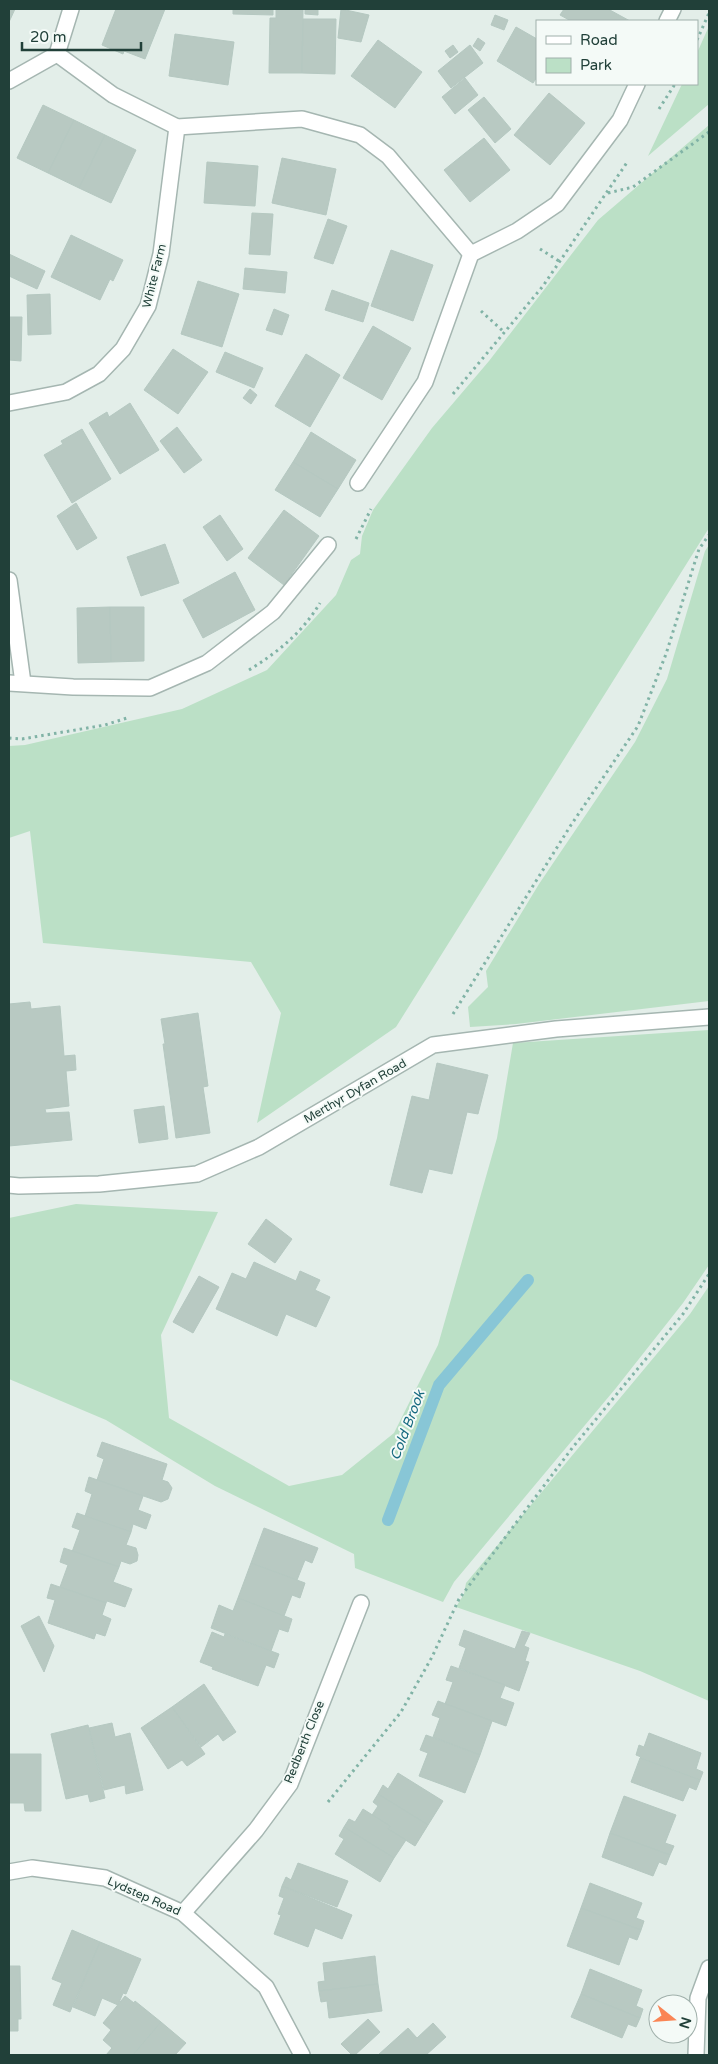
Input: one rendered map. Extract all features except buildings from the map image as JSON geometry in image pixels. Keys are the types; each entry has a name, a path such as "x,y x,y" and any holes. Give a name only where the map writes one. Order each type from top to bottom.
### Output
{"street":[{"path":"9,81 57,54 71,9"},
{"path":"57,54 113,96 177,127 302,119 360,134 388,156 471,254"},
{"path":"358,483 424,382 471,254 517,231 557,204 620,120 637,85"},
{"name":"White Farm","path":"9,403 66,392 98,374 123,349 148,306 161,254 177,127"},
{"path":"9,580 16,683 73,687 150,688 207,663 273,612 328,545"},
{"name":"Merthyr Dyfan Road","path":"9,1184 19,1186 99,1184 197,1174 259,1147 433,1045 556,1029 709,1017"},
{"name":"Redberth Close","path":"183,1912 256,1830 290,1784 361,1602"},
{"name":"Lydstep Road","path":"9,1872 32,1868 105,1878 183,1912 266,1987 302,2055"},
{"path":"696,2055 698,1998 709,1968"}],"path":[{"path":"698,38 709,13"},
{"path":"656,115 674,85"},
{"path":"607,193 633,187 709,132"},
{"path":"449,399 543,286 632,155"},
{"path":"365,517 376,501"},
{"path":"433,1045 571,824 638,726 666,654 699,549 709,536"},
{"path":"328,1802 401,1712 432,1657 459,1599 573,1447 683,1314 709,1274"}],"green space":[{"path":"709,26 709,104 648,156 682,85 698,85 698,51"},
{"path":"709,125 709,528 396,1027 257,1123 281,1013 251,962 43,943 30,831 9,838 9,746 25,745 182,709 267,670 336,595 351,560 360,554 362,536 373,510 432,428 489,361 598,220"},
{"path":"709,545 709,1001 516,1024 470,1027 468,1007 488,987 486,971 539,884 635,742 667,679 705,551"},
{"path":"709,1030 709,1265 683,1303 616,1388 454,1582 443,1602 355,1568 354,1554 215,1486 106,1420 9,1379 9,1218 76,1204 218,1212 161,1335 169,1418 289,1486 342,1475 394,1433 438,1345 497,1138 513,1043"},
{"path":"709,1286 709,1701 640,1671 456,1607 464,1594 466,1583 690,1314"}],"waterway":[{"name":"Cold Brook","path":"388,1520 439,1385 528,1280"}]}
